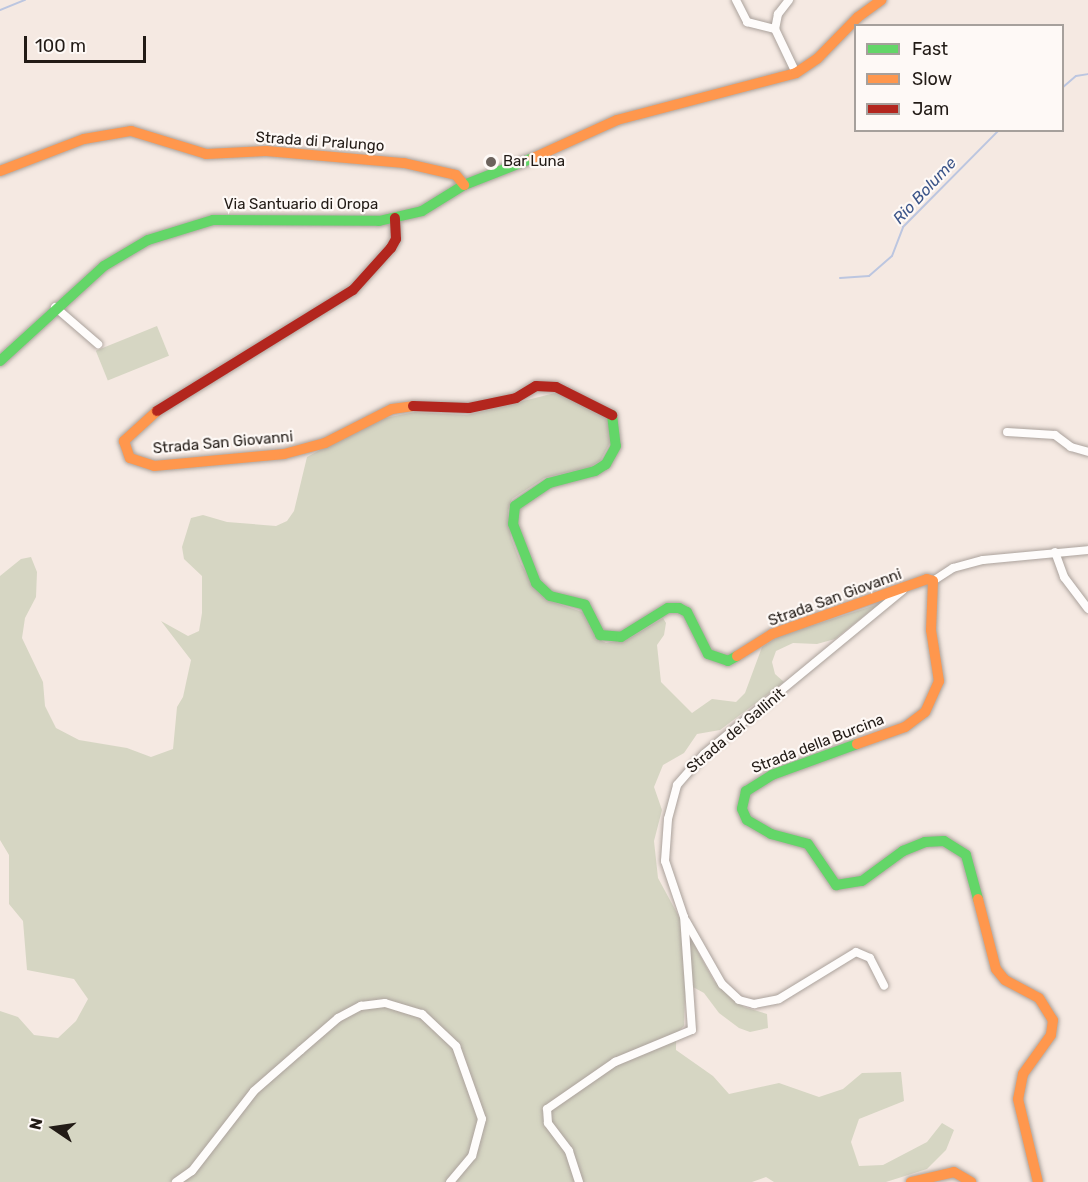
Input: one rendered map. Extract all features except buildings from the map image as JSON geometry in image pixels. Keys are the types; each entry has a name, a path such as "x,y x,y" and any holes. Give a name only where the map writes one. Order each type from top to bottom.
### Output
{"street":[{"path":"736,0 747,22 775,29"},
{"path":"789,0 778,14 775,29 796,73"},
{"name":"Via Santuario di Oropa","path":"0,361 55,307 104,266 148,240 213,220 395,218 422,211 464,184 571,143 617,120 741,90 796,73 817,59 858,17 881,0"},
{"name":"Strada di Pralungo","path":"0,171 84,139 131,131 206,154 266,151 404,163 456,175 464,184"},
{"name":"Strada San Giovanni","path":"395,218 396,239 391,248 353,290 145,419 124,441 130,458 154,466 284,454 325,443 364,420 392,409 419,405 469,408 516,398 536,386 556,387 607,409 615,418 616,446 606,464 594,471 549,483 522,499 515,506 513,524 536,584 550,596 585,605 600,635 621,637 668,608 679,608 687,612 708,654 720,661 729,661 772,634 903,590 927,579 933,581"},
{"path":"55,307 98,344"},
{"path":"1006,432 1055,435 1071,447 1088,452"},
{"path":"933,581 953,568 982,560 1088,550"},
{"path":"1055,552 1064,577 1088,609"},
{"name":"Strada della Burcina","path":"933,581 931,630 939,681 925,712 905,727 772,775 746,791 742,809 747,820 763,830 808,844 836,885 862,881 903,851 925,842 944,841 966,855 996,969 1005,980 1040,998 1053,1020 1051,1035 1023,1074 1018,1099 1038,1182"},
{"name":"Strada dei Gallinit","path":"579,1182 569,1150 548,1123 547,1109 615,1062 692,1030 684,917 665,861 664,845 671,807 682,777 704,754 903,590"},
{"path":"684,917 722,984 739,1000 754,1004 778,999 856,952 870,958 884,986"},
{"path":"176,1182 192,1172 254,1091 338,1018 361,1006 385,1003 422,1014 456,1046 482,1119 472,1156 450,1182"},
{"path":"911,1182 954,1172 971,1182"}],"green space":[{"path":"157,326 169,356 108,380 96,351"},
{"path":"559,392 606,417 611,423 612,439 600,461 590,467 544,478 512,499 508,511 511,538 521,564 539,593 550,601 585,613 597,638 606,643 630,638 663,618 666,623 664,635 657,645 661,682 692,713 712,699 736,702 745,693 762,647 779,636 879,604 835,639 817,644 793,643 776,651 772,662 775,674 784,682 720,730 697,734 684,753 663,765 654,787 662,810 654,841 658,878 714,981 744,1007 767,1014 768,1028 750,1032 739,1028 719,1013 704,993 693,987 685,997 684,1026 676,1034 676,1050 713,1076 729,1094 779,1083 819,1097 843,1089 862,1073 901,1072 904,1101 859,1119 851,1142 859,1166 883,1165 927,1142 942,1123 954,1130 946,1150 927,1169 886,1182 774,1182 766,1177 752,1182 0,1182 0,1011 18,1017 34,1035 58,1038 76,1021 88,999 74,979 27,970 23,921 9,904 9,855 0,840 0,576 21,559 31,557 37,572 36,597 25,618 22,638 43,682 45,706 56,728 79,740 127,748 151,757 173,749 177,707 183,697 191,660 161,621 188,636 199,631 202,613 202,576 184,559 182,547 191,518 203,515 227,522 276,526 287,521 294,511 307,457 375,420 415,412 467,415"}],"waterway":[{"path":"0,10 25,0"},
{"name":"Rio Bolume","path":"1064,86 1076,76 1088,74"},
{"name":"Rio Bolume","path":"840,278 869,276 892,256 903,227 997,132"}],"traffic: fast":[{"path":"0,361 104,266 148,240 213,220 379,221 422,211 464,185 533,158"},
{"path":"612,415 616,446 606,464 595,471 549,483 515,506 513,524 536,583 550,596 585,605 600,635 621,637 668,608 679,608 687,612 708,654 728,661 737,656"},
{"path":"857,744 772,775 746,791 742,809 747,820 771,834 808,844 836,885 862,881 903,851 925,842 944,841 966,855 978,899"}],"traffic: slow":[{"path":"533,158 617,120 796,73 817,59 858,17 881,0"},
{"path":"0,171 84,139 131,131 206,154 266,151 404,163 456,175 464,185"},
{"path":"157,411 124,441 130,458 154,466 284,454 325,443 392,409 413,406"},
{"path":"737,656 772,634 927,579 933,581 931,630 939,681 925,712 905,727 857,744"},
{"path":"978,899 996,969 1005,980 1039,998 1053,1020 1051,1035 1023,1074 1018,1099 1038,1182"},
{"path":"911,1182 954,1172 971,1182"}],"traffic: jam":[{"path":"157,411 353,290 391,248 396,239 395,218"},
{"path":"413,406 469,408 516,398 536,386 556,387 612,415"}],"place":[{"name":"Bar Luna","path":"491,162"}]}
